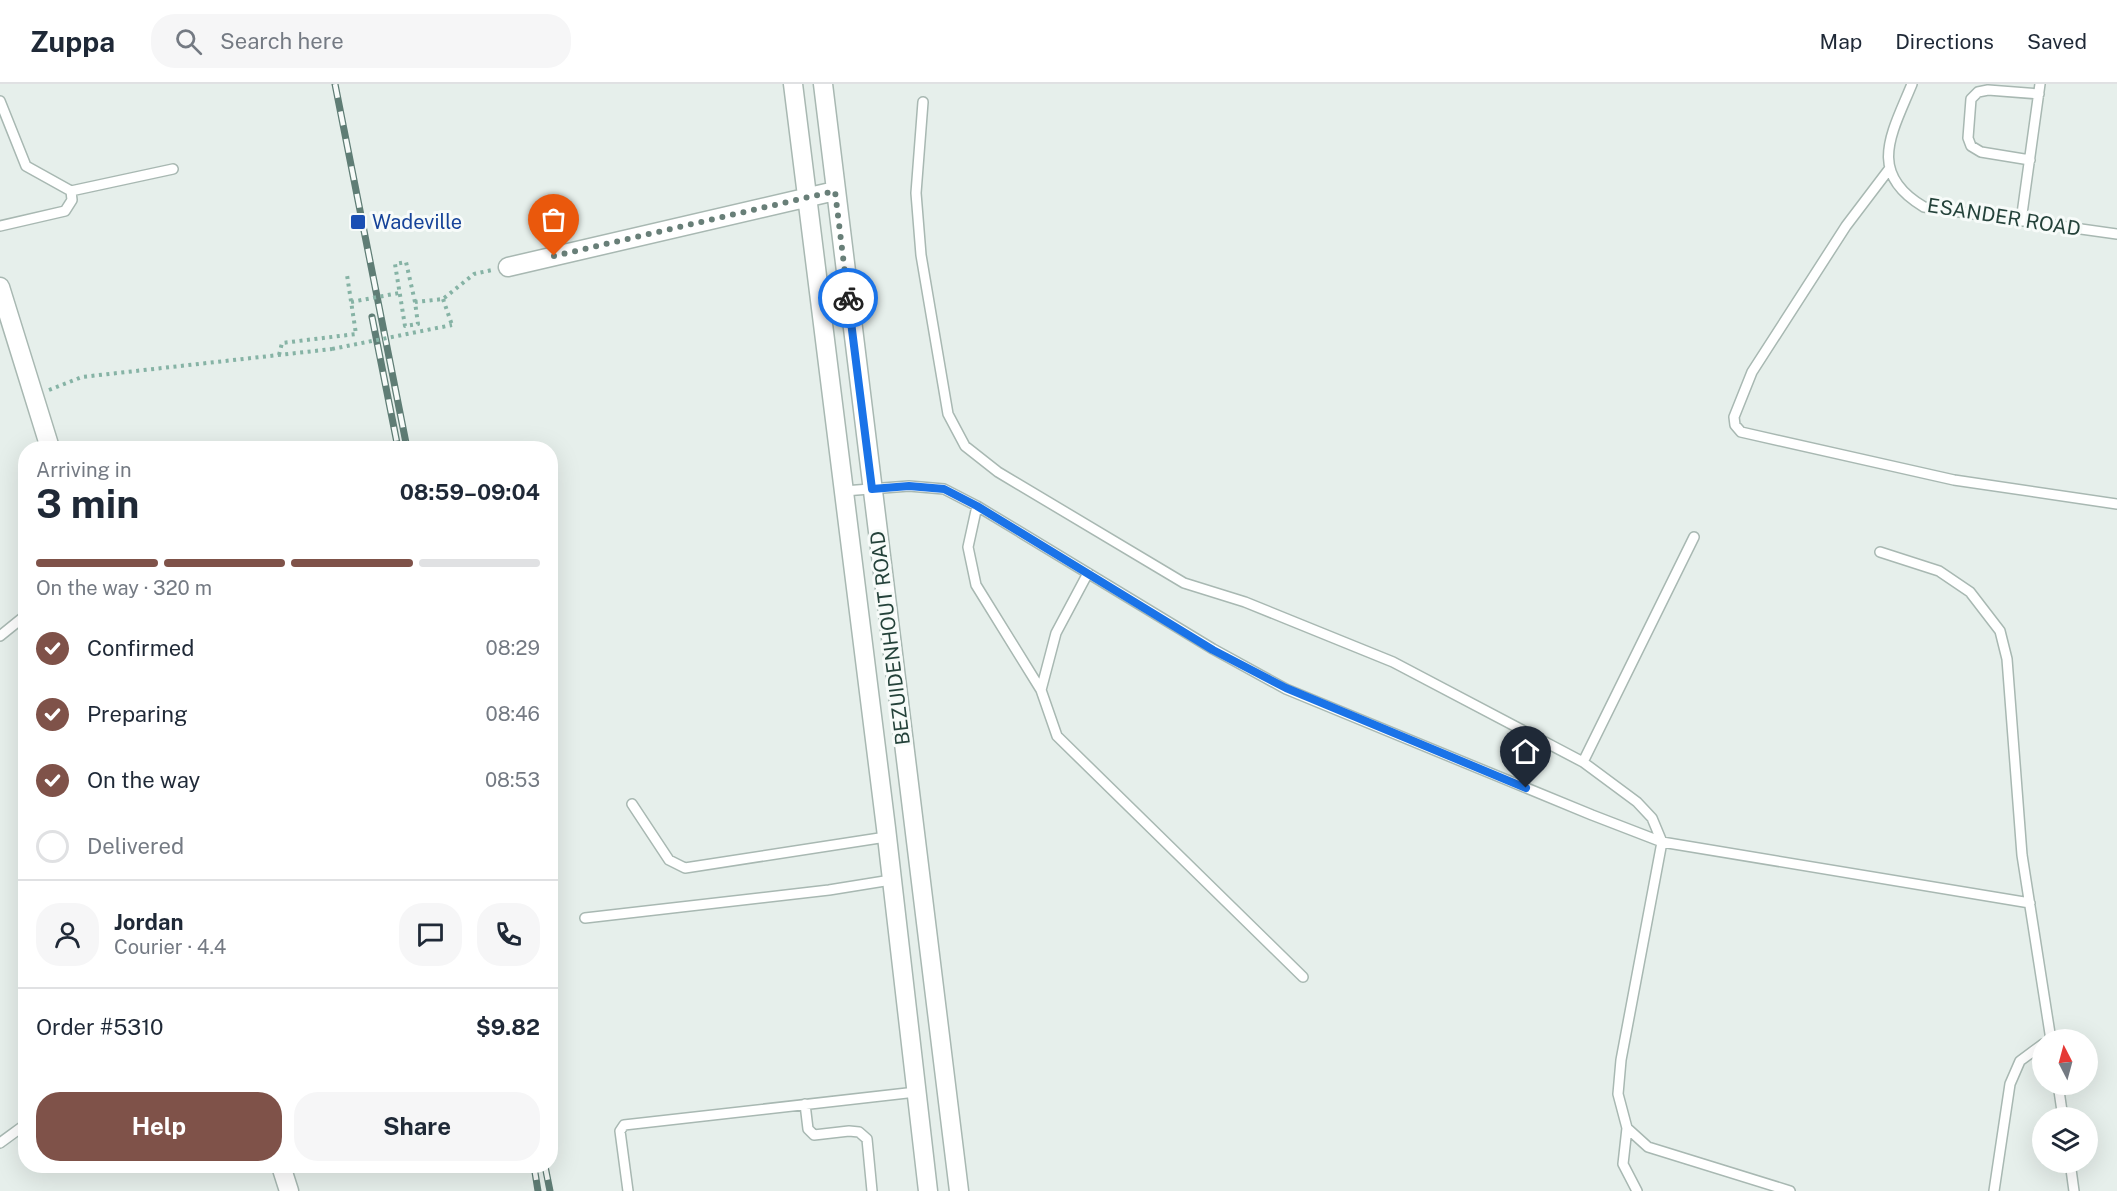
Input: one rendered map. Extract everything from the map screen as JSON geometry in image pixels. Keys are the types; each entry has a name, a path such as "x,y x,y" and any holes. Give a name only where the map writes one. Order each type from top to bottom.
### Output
{"street":[{"name":"BEZUIDENHOUT ROAD","path":"793,84 928,1191"},
{"name":"BEZUIDENHOUT ROAD","path":"823,84 959,1191"},
{"path":"508,267 835,191"},
{"path":"0,287 48,441"},
{"path":"834,410 862,406"},
{"path":"886,832 913,825"},
{"path":"915,1084 944,1074"},
{"path":"283,1173 289,1191"}],"lane":[{"path":"1912,84 1888,150 1890,168 1846,226 1752,372 1734,417 1735,425 1741,432 1954,480 2117,504"},
{"path":"2021,221 2030,160 2039,89 1978,92 1971,99 1968,138 1971,146 1981,152 2030,160"},
{"path":"0,101 26,166 71,191 173,169"},
{"path":"923,102 916,193 921,255 948,414 965,446 998,472 1184,584 1245,602 1393,662 1583,762 1636,801 1652,818 1662,842 1621,1060 1618,1094 1627,1128 1623,1164 1637,1191"},
{"name":"ESANDER ROAD","path":"1890,168 1897,185 1909,198 1924,207 2117,234"},
{"path":"0,226 65,211 72,200 71,191"},
{"path":"844,491 909,486 944,489 977,506 1213,650 1286,688 1662,842 2030,903"},
{"path":"977,506 968,547 976,585 1041,690 1057,736 1302,978"},
{"path":"1583,762 1694,537"},
{"path":"1880,552 1938,571 1970,592 2000,631 2007,659 2022,855 2048,1029"},
{"path":"1041,690 1056,633 1088,573"},
{"path":"0,636 18,621"},
{"path":"632,804 669,861 685,868 886,832"},
{"path":"585,918 829,890 891,880"},
{"path":"1994,1191 2010,1084 2020,1061 2032,1052"},
{"path":"628,1191 620,1131 624,1125 805,1104 915,1084"},
{"path":"805,1104 808,1129 814,1135 849,1131 859,1132 867,1139 872,1191"},
{"path":"1627,1128 1648,1147 1790,1191"},
{"path":"0,1143 18,1130"},
{"path":"2072,1173 2074,1191"}],"path":[{"path":"406,262 418,324 405,326 399,293 395,264 406,262"},
{"path":"415,302 443,299 474,274 508,267"},
{"path":"279,355 282,343 356,334 347,274"},
{"path":"351,302 399,293"},
{"path":"34,396 82,377 332,349 452,326 443,299"}],"railway":[{"path":"335,84 406,441"},
{"path":"372,317 397,441"},
{"path":"535,1173 538,1191"},
{"path":"546,1173 550,1191"}],"way so far":[{"path":"554,256 835,191 848,298"}],"place":[{"name":"Wadeville","path":"358,222"}],"route":[{"path":"848,298 872,489 909,486 944,489 977,506 1213,650 1286,688 1526,788"}]}
